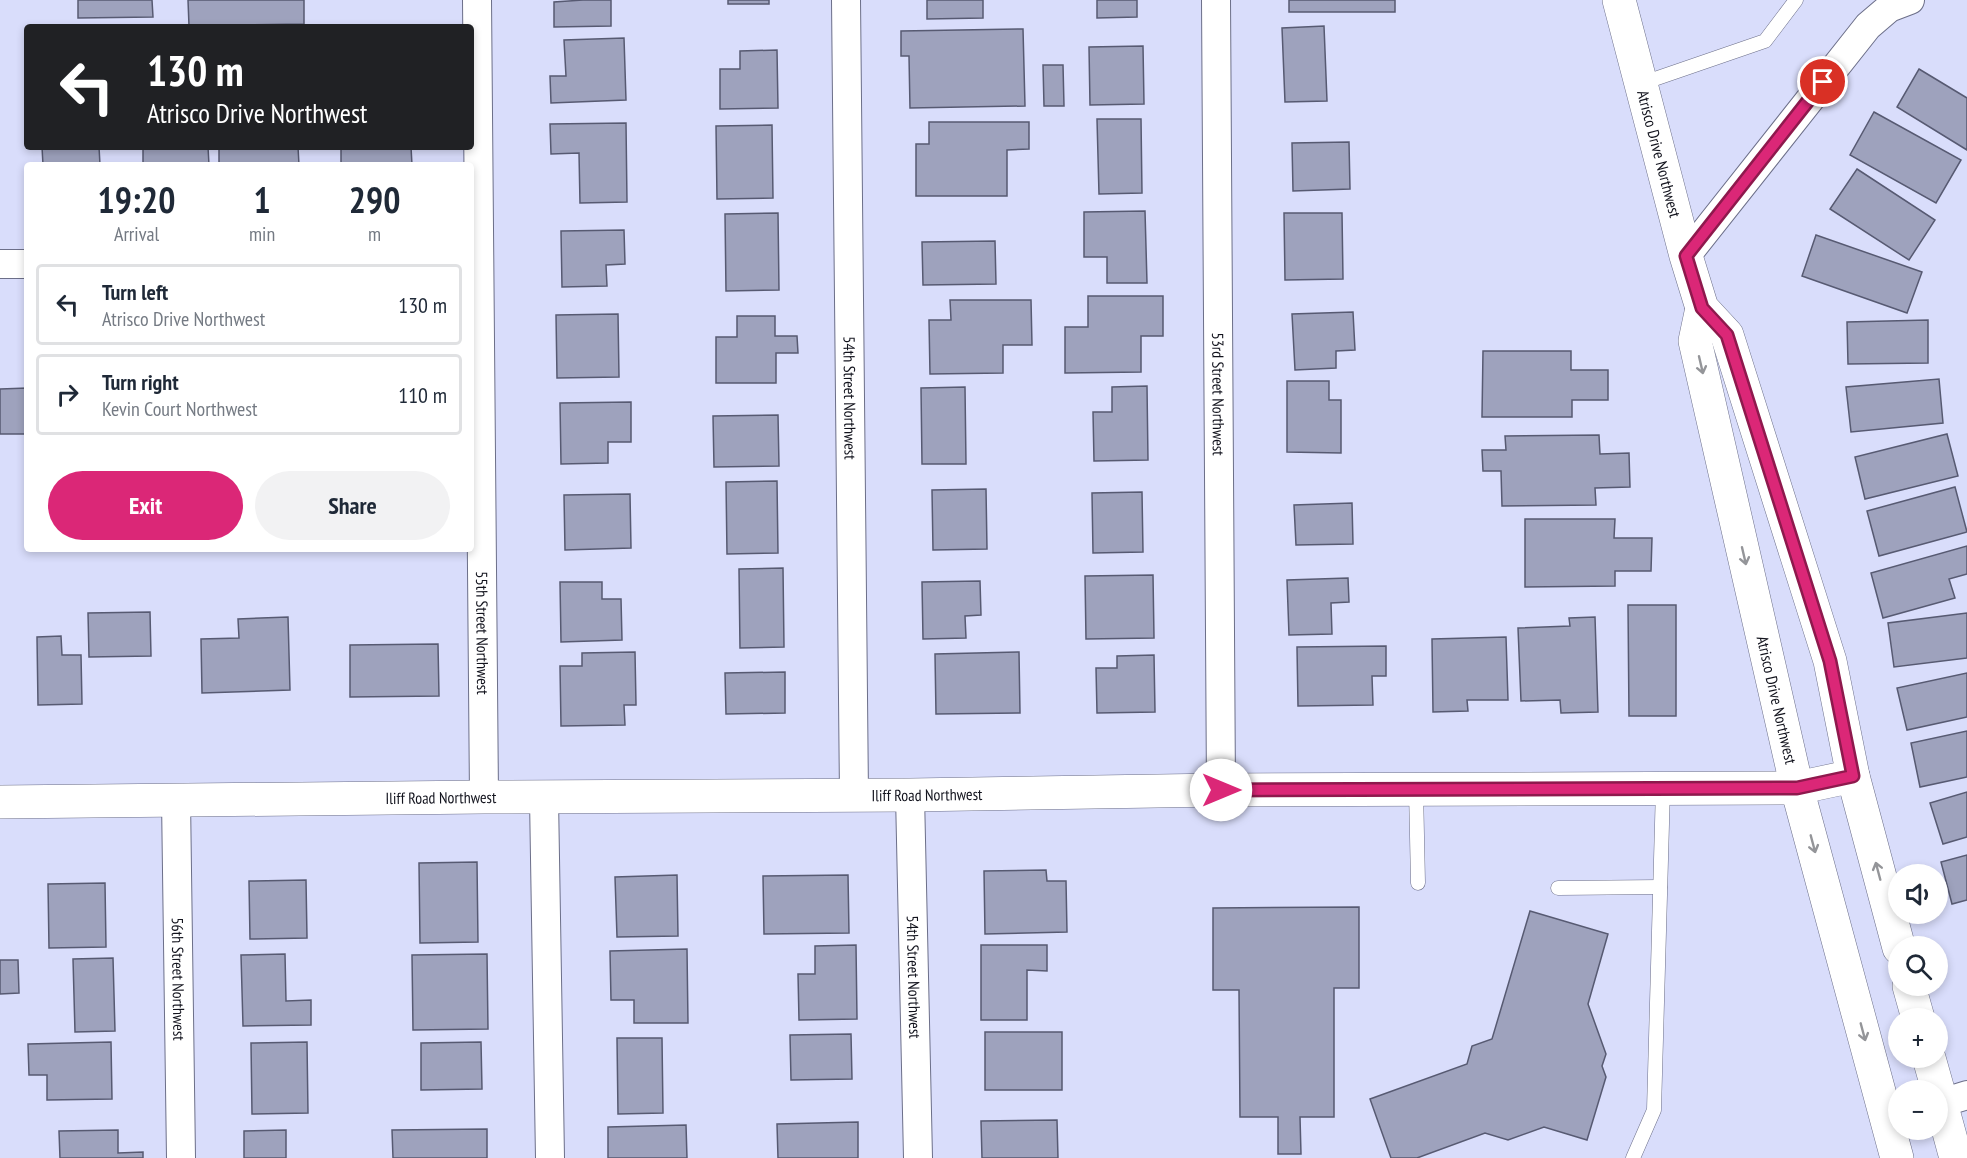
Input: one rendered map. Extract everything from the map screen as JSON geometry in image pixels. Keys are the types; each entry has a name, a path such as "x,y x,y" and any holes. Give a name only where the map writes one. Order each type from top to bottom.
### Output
{"main road":[{"name":"Atrisco Drive Northwest","path":"1619,0 1686,256 1702,308 1727,335 1830,661 1853,776 1896,936"},
{"name":"Atrisco Drive Northwest","path":"1702,308 1695,341 1797,788 1888,1101"},
{"name":"Iliff Road Northwest","path":"0,802 854,796 1221,790 1797,788 1853,776"},
{"path":"1948,1117 1956,1158"},
{"name":"Atrisco Drive Northwest","path":"1895,1140 1897,1158"}],"street":[{"name":"55th Street Northwest","path":"477,0 475,258 484,797"},
{"name":"54th Street Northwest","path":"846,0 854,796"},
{"name":"53rd Street Northwest","path":"1216,0 1221,790"},
{"path":"1686,256 1868,26 1889,8 1910,0"},
{"path":"0,264 24,264"},
{"name":"54th Street Northwest","path":"910,795 918,1158"},
{"path":"544,798 550,1158"},
{"name":"56th Street Northwest","path":"176,799 181,1158"}],"lane":[{"path":"1641,84 1765,41 1796,0"},
{"path":"1633,1158 1654,1110 1662,788"},
{"path":"1416,789 1418,883"},
{"path":"1558,888 1660,887"}],"building":[{"path":"78,0 152,0 153,17 78,18"},
{"path":"188,0 304,0 304,24 189,24"},
{"path":"611,0 611,26 554,27 554,2"},
{"path":"728,0 769,0 769,4 728,4"},
{"path":"927,0 983,0 983,18 927,19"},
{"path":"1097,0 1137,0 1137,17 1097,18"},
{"path":"1289,0 1395,0 1395,12 1289,12"},
{"path":"1324,26 1327,101 1285,102 1282,28"},
{"path":"1023,29 1025,106 910,108 909,56 901,56 901,31"},
{"path":"624,38 626,100 551,103 550,76 566,76 564,40"},
{"path":"1143,46 1144,104 1090,105 1089,47"},
{"path":"777,50 778,108 720,109 720,69 740,69 740,51"},
{"path":"1043,65 1063,65 1064,106 1044,106"},
{"path":"1919,69 1967,98 1967,150 1897,107"},
{"path":"1874,112 1961,160 1936,203 1850,155"},
{"path":"1097,119 1141,119 1142,193 1099,194"},
{"path":"929,122 1029,122 1029,149 1007,150 1007,196 916,196 916,144 929,144"},
{"path":"626,123 627,202 580,203 579,153 551,154 550,124"},
{"path":"772,125 773,198 717,199 716,126"},
{"path":"1349,142 1350,189 1293,191 1292,143"},
{"path":"42,150 99,150 100,162 43,162"},
{"path":"143,150 208,150 209,162 143,162"},
{"path":"219,150 298,150 299,162 219,162"},
{"path":"341,150 411,150 412,162 341,162"},
{"path":"1857,169 1935,220 1909,260 1830,209"},
{"path":"1145,211 1147,283 1107,283 1107,257 1084,257 1084,212"},
{"path":"778,213 779,290 726,291 725,214"},
{"path":"1284,213 1342,213 1343,279 1285,280"},
{"path":"624,230 625,264 606,265 607,286 562,287 561,231"},
{"path":"1816,235 1922,272 1907,313 1802,276"},
{"path":"995,241 996,284 923,285 922,242"},
{"path":"1088,296 1163,296 1163,336 1141,336 1141,372 1065,373 1065,327 1088,327"},
{"path":"950,300 1031,300 1032,345 1003,345 1003,373 930,374 929,320 951,320"},
{"path":"1353,312 1355,350 1336,351 1336,368 1295,370 1292,314"},
{"path":"618,314 619,377 557,378 556,315"},
{"path":"737,316 775,316 775,336 797,336 798,353 776,353 776,383 716,383 716,337 737,337"},
{"path":"1928,320 1928,363 1848,364 1847,322"},
{"path":"1483,351 1571,351 1571,370 1608,370 1608,400 1572,400 1572,417 1482,417"},
{"path":"1939,379 1943,423 1851,432 1846,387"},
{"path":"1287,381 1329,381 1329,400 1341,400 1341,453 1287,452"},
{"path":"1147,386 1148,460 1094,461 1093,412 1112,412 1112,387"},
{"path":"965,387 966,464 922,464 921,388"},
{"path":"24,388 24,434 0,434 0,389"},
{"path":"631,402 631,442 608,442 608,463 561,464 560,403"},
{"path":"778,415 779,466 714,467 713,416"},
{"path":"1947,434 1958,476 1865,499 1855,457"},
{"path":"1599,435 1600,454 1629,453 1630,487 1595,488 1596,505 1502,506 1501,471 1483,471 1482,450 1506,450 1505,436"},
{"path":"777,481 778,553 727,554 726,482"},
{"path":"1955,487 1967,532 1879,556 1867,511"},
{"path":"986,489 987,549 933,550 932,490"},
{"path":"1142,492 1143,552 1093,553 1092,493"},
{"path":"630,494 631,548 565,550 564,495"},
{"path":"1352,503 1353,544 1296,545 1294,505"},
{"path":"1525,519 1615,519 1614,538 1652,538 1651,571 1615,571 1615,586 1525,587"},
{"path":"1967,546 1967,574 1949,579 1955,598 1883,618 1871,573"},
{"path":"783,568 784,647 740,648 739,569"},
{"path":"1153,575 1154,638 1086,639 1085,576"},
{"path":"1348,578 1349,602 1331,603 1332,634 1289,635 1287,580"},
{"path":"980,581 981,615 965,616 966,638 923,639 922,582"},
{"path":"560,582 602,582 602,599 621,599 622,640 561,642"},
{"path":"1628,605 1676,605 1676,716 1629,716"},
{"path":"150,612 151,656 89,657 88,613"},
{"path":"1967,613 1967,658 1894,667 1888,623"},
{"path":"288,617 290,690 202,693 201,639 239,638 238,619"},
{"path":"1595,617 1598,712 1561,713 1560,700 1521,701 1518,628 1570,626 1569,618"},
{"path":"61,636 62,655 81,655 82,704 38,705 37,637"},
{"path":"1506,637 1508,700 1467,700 1468,711 1433,712 1432,639"},
{"path":"438,644 439,696 350,697 350,645"},
{"path":"1386,646 1386,676 1372,676 1373,705 1298,706 1297,647"},
{"path":"635,652 636,705 624,705 625,725 561,726 560,666 582,666 582,653"},
{"path":"1019,652 1020,713 936,714 935,654"},
{"path":"1154,655 1155,712 1097,713 1096,668 1117,668 1117,656"},
{"path":"785,672 785,713 726,714 725,673"},
{"path":"1967,673 1967,717 1907,730 1897,688"},
{"path":"1967,731 1967,777 1920,787 1911,743"},
{"path":"1967,792 1967,837 1943,844 1930,803"},
{"path":"1967,855 1967,900 1952,904 1948,889 1948,864 1941,862"},
{"path":"477,862 478,942 420,943 419,863"},
{"path":"1046,870 1047,881 1066,881 1067,932 985,934 984,871"},
{"path":"677,875 678,936 617,937 615,877"},
{"path":"848,875 849,933 764,934 763,876"},
{"path":"306,880 307,938 250,939 249,881"},
{"path":"105,883 106,947 49,948 48,884"},
{"path":"1359,907 1359,988 1334,988 1334,1117 1300,1117 1301,1154 1278,1154 1278,1117 1240,1117 1239,990 1213,990 1213,908"},
{"path":"1530,911 1608,934 1588,1004 1606,1054 1602,1066 1606,1077 1587,1140 1544,1127 1508,1140 1485,1133 1417,1158 1391,1158 1370,1099 1467,1064 1472,1046 1492,1039"},
{"path":"856,945 857,1019 799,1020 798,974 815,974 815,946"},
{"path":"981,945 1047,945 1047,971 1027,970 1027,1020 981,1020"},
{"path":"687,949 688,1023 634,1023 634,1000 611,1000 610,951"},
{"path":"285,954 286,1001 311,1000 311,1025 243,1026 241,955"},
{"path":"487,954 488,1029 413,1030 412,955"},
{"path":"113,958 115,1031 75,1032 73,959"},
{"path":"0,960 18,960 19,993 0,994"},
{"path":"985,1032 1062,1032 1062,1090 985,1090"},
{"path":"851,1034 852,1079 791,1080 790,1035"},
{"path":"617,1038 662,1038 663,1113 618,1114"},
{"path":"111,1042 112,1099 47,1100 47,1075 29,1075 28,1044"},
{"path":"307,1042 308,1113 252,1114 251,1043"},
{"path":"481,1042 482,1089 421,1090 421,1043"},
{"path":"1057,1120 1058,1158 982,1158 981,1121"},
{"path":"858,1122 858,1158 778,1158 777,1124"},
{"path":"686,1125 687,1158 608,1158 608,1127"},
{"path":"487,1129 487,1158 393,1158 392,1130"},
{"path":"118,1130 118,1153 143,1152 143,1158 60,1158 59,1131"},
{"path":"286,1130 286,1158 244,1158 244,1131"}],"route":[{"path":"1221,790 1797,788 1853,776 1830,661 1727,335 1702,308 1686,256 1823,82"}]}
